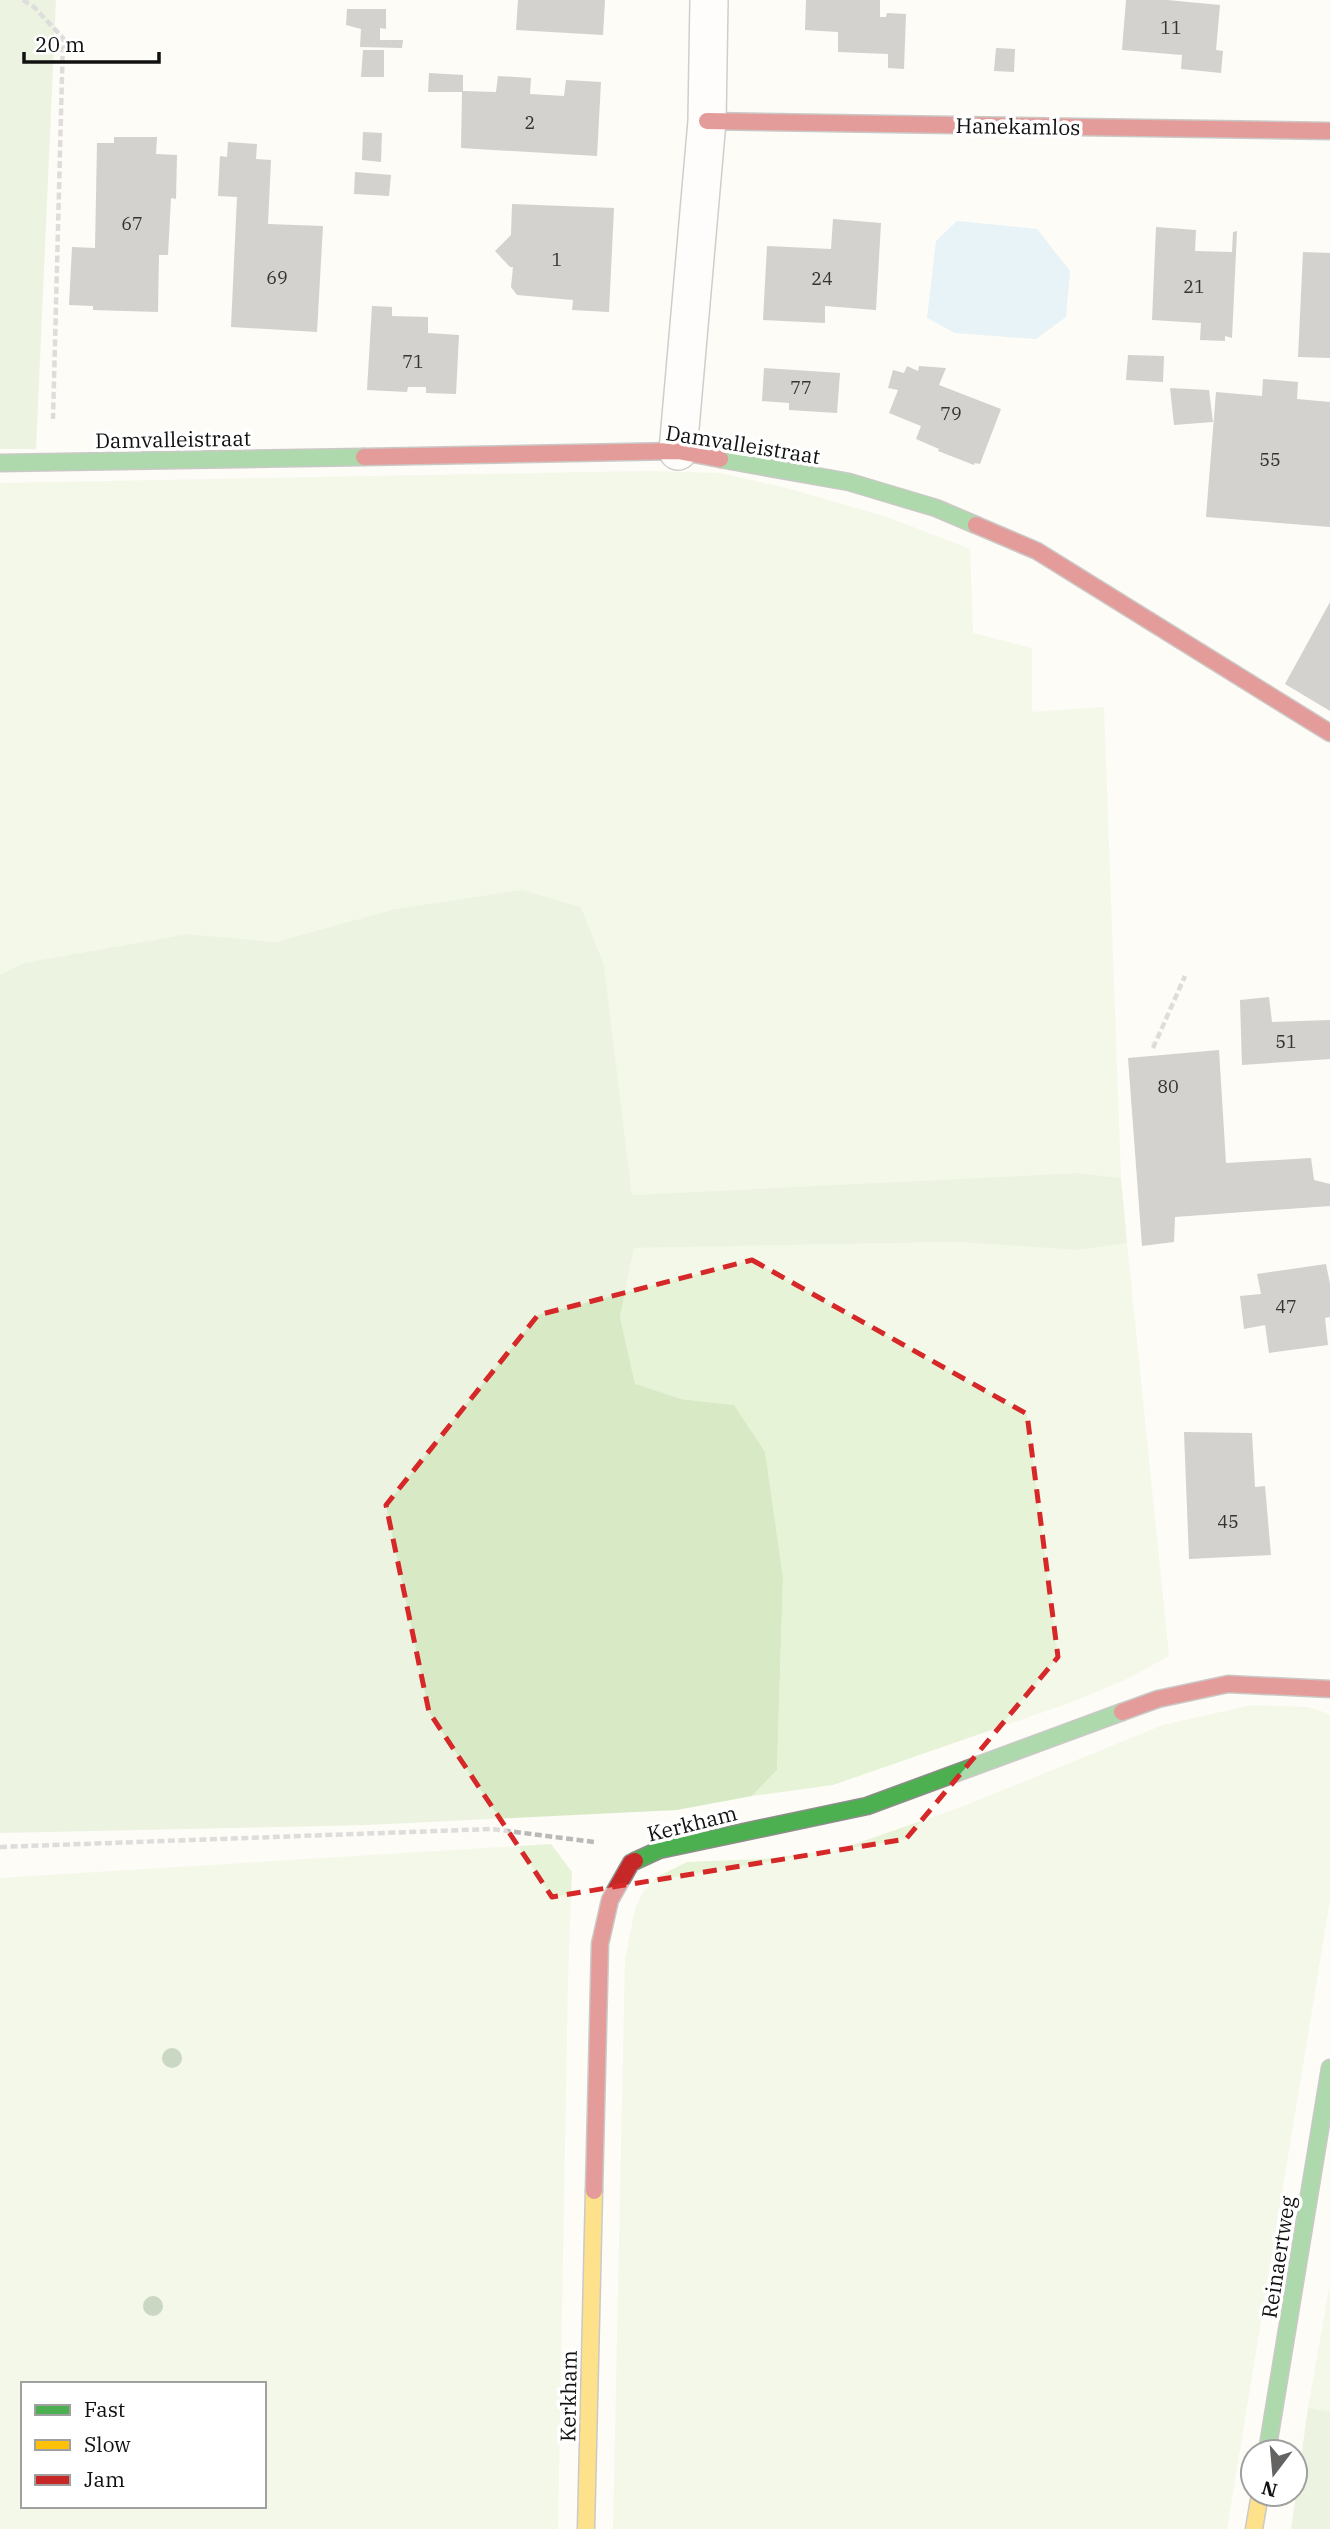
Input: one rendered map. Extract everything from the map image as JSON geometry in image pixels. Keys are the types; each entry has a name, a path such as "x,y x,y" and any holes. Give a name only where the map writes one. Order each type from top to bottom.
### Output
{"street":[{"path":"678,451 707,121 709,0"},
{"name":"Hanekamlos","path":"707,121 1330,131"},
{"name":"Damvalleistraat","path":"0,463 678,451 849,482 936,508 1037,551 1330,733"},
{"name":"Kerkham","path":"586,2529 600,1944 610,1900 631,1863 659,1850 867,1805 1158,1699 1228,1684 1330,1689"},
{"name":"Reinaertweg","path":"1268,2438 1330,2068"},
{"path":"1254,2529 1257,2508"}],"path":[{"path":"23,0 34,7 63,38 51,462"},
{"path":"1153,1048 1185,976"},
{"path":"0,1847 492,1829 591,1840 631,1863"}],"highlighted area":[{"path":"752,1260 1027,1414 1058,1657 906,1839 552,1897 429,1712 386,1505 538,1315"}],"green space":[{"path":"0,0 56,0 36,449 0,449"},
{"path":"650,471 720,473 790,489 887,517 970,549 973,633 1032,648 1032,712 1104,707 1121,1178 1078,1173 632,1195 604,965 581,907 391,910 276,942 188,934 23,963 0,975 0,483"},
{"path":"522,890 581,907 604,965 632,1195 1078,1173 1121,1178 1127,1243 1079,1250 955,1242 634,1248 620,1317 635,1384 681,1399 734,1405 765,1452 783,1578 777,1770 752,1796 677,1810 368,1825 0,1833 0,975 23,963 188,934 276,942 391,910"},
{"path":"956,1242 1079,1250 1127,1243 1169,1656 1129,1678 1072,1702 833,1785 752,1796 777,1770 783,1578 734,1405 681,1399 635,1385 620,1317 634,1248"},
{"path":"1252,1705 1308,1707 1330,1714 1330,1900 1242,2438 1239,2438 1239,2456 1227,2529 613,2529 625,1960 635,1909 643,1892 657,1877 687,1862 761,1859 835,1851 964,1806 1163,1725"},
{"path":"551,1844 572,1872 558,2529 0,2529 0,1878"},
{"path":"1330,2284 1330,2412 1308,2408"},
{"path":"1308,2408 1330,2412 1330,2529 1291,2529 1294,2508 1309,2508 1309,2438 1304,2438"}],"water":[{"path":"957,221 1037,229 1070,271 1066,317 1036,339 955,333 927,318 936,241"}],"building":[{"path":"518,0 605,0 603,35 516,30"},
{"path":"806,0 880,0 880,17 886,17 887,13 906,14 904,69 888,68 888,54 838,52 838,32 805,30"},
{"path":"1126,0 1167,0 1220,5 1216,50 1223,51 1221,73 1181,69 1182,55 1122,50"},
{"path":"347,9 386,9 386,29 380,28 380,40 403,40 402,48 360,47 361,29 346,25"},
{"path":"996,48 1015,49 1014,72 994,71"},
{"path":"363,50 384,50 384,77 361,77"},
{"path":"429,73 463,75 463,91 496,92 498,76 531,78 530,94 564,96 566,80 601,82 597,156 461,148 462,92 428,92"},
{"path":"363,132 382,133 381,162 362,160"},
{"path":"114,137 157,137 156,154 177,155 176,199 171,198 168,255 159,255 158,312 93,310 93,306 69,305 72,247 95,248 97,143 114,143"},
{"path":"228,142 257,144 256,159 271,160 268,224 323,226 317,332 231,327 237,197 218,196 220,156 227,157"},
{"path":"355,172 391,175 389,196 354,194"},
{"path":"512,204 614,208 609,312 572,310 573,300 517,295 511,287 513,267 495,251 511,235"},
{"path":"833,219 881,223 876,310 825,306 825,323 763,320 767,246 831,249"},
{"path":"1156,227 1196,230 1195,251 1232,252 1233,232 1237,231 1232,338 1225,336 1225,341 1200,340 1201,323 1152,320"},
{"path":"1303,252 1330,253 1330,358 1298,357"},
{"path":"372,306 392,307 392,316 428,317 428,333 459,335 456,394 426,393 426,387 408,387 407,392 367,390"},
{"path":"1128,355 1164,356 1163,382 1126,380"},
{"path":"907,366 918,371 919,366 946,368 939,385 1001,409 980,464 974,465 938,451 939,449 916,439 921,426 889,413 898,390 888,388 893,370 904,373"},
{"path":"764,368 840,373 837,413 789,410 789,403 762,401"},
{"path":"1263,379 1298,382 1297,399 1330,402 1330,527 1206,517 1216,392 1262,396"},
{"path":"1170,388 1209,390 1213,422 1174,425"},
{"path":"1330,602 1330,711 1285,684"},
{"path":"1269,997 1272,1022 1330,1020 1330,1059 1242,1065 1240,1000"},
{"path":"1219,1050 1226,1163 1311,1158 1314,1180 1330,1184 1330,1206 1175,1217 1174,1242 1142,1246 1128,1058"},
{"path":"1326,1264 1330,1284 1330,1317 1325,1318 1328,1345 1269,1353 1265,1325 1244,1329 1240,1296 1261,1294 1257,1274"},
{"path":"1184,1432 1252,1433 1255,1487 1265,1486 1271,1555 1189,1559"}],"traffic: fast":[{"path":"0,463 364,457"},
{"path":"720,459 849,482 936,508 976,525"},
{"path":"635,1861 659,1850 867,1806 1122,1712"},
{"path":"1269,2438 1330,2068"}],"traffic: slow":[{"path":"586,2529 594,2191"},
{"path":"1254,2529 1258,2508"}],"traffic: jam":[{"path":"707,121 1330,131"},
{"path":"364,457 678,451 720,459"},
{"path":"976,525 1037,551 1330,733"},
{"path":"1122,1712 1158,1699 1228,1684 1330,1689"},
{"path":"594,2191 600,1944 610,1900 631,1863 635,1861"}]}
